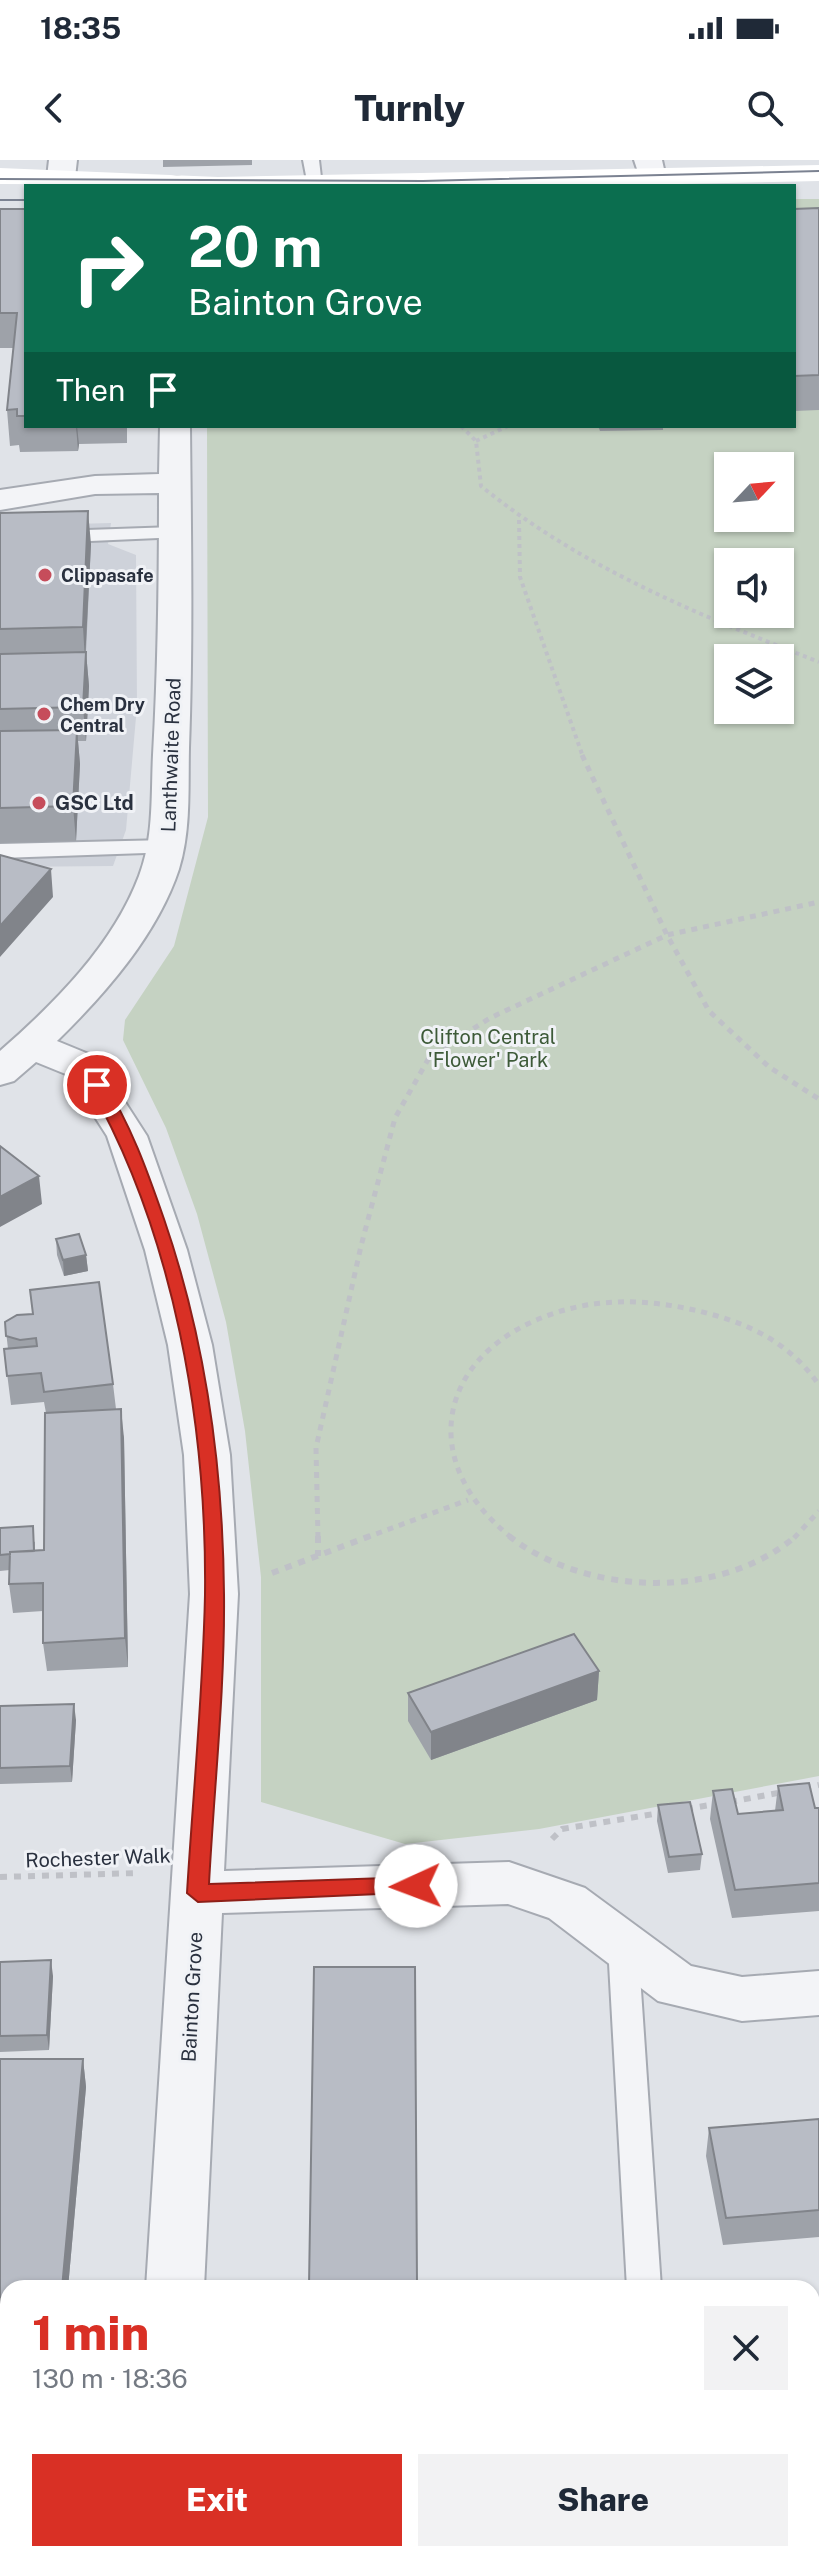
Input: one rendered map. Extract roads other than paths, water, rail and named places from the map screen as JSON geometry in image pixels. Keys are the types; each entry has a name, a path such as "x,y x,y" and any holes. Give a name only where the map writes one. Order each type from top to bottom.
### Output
{"street":[{"path":"196,184 313,172 650,169 819,173"},
{"path":"0,176 61,174 157,184"},
{"path":"0,201 24,199"},
{"name":"Lanthwaite Road","path":"16,1059 73,1003 136,917 156,880 167,847 174,704 175,428"},
{"path":"0,500 23,499 95,485 175,483"},
{"name":"Bainton Grove","path":"16,1059 82,1066 127,1136 148,1193 190,1345 207,1455 214,1594 175,2280"},
{"path":"198,1882 509,1883 567,1903 677,1985 742,1999 819,1993"}],"lane":[{"path":"0,539 174,533"},
{"path":"0,851 167,847"},
{"path":"623,1945 644,2280"}],"tram line":[{"path":"0,179 423,181 819,171"},
{"path":"0,200 24,200"}],"place":[{"name":"Clippasafe","path":"45,575"},
{"name":"Chem Dry Central","path":"44,714"},
{"name":"GSC Ltd","path":"39,803"}],"park label":[{"name":"Clifton Central 'Flower' Park","path":"488,1048"}]}
